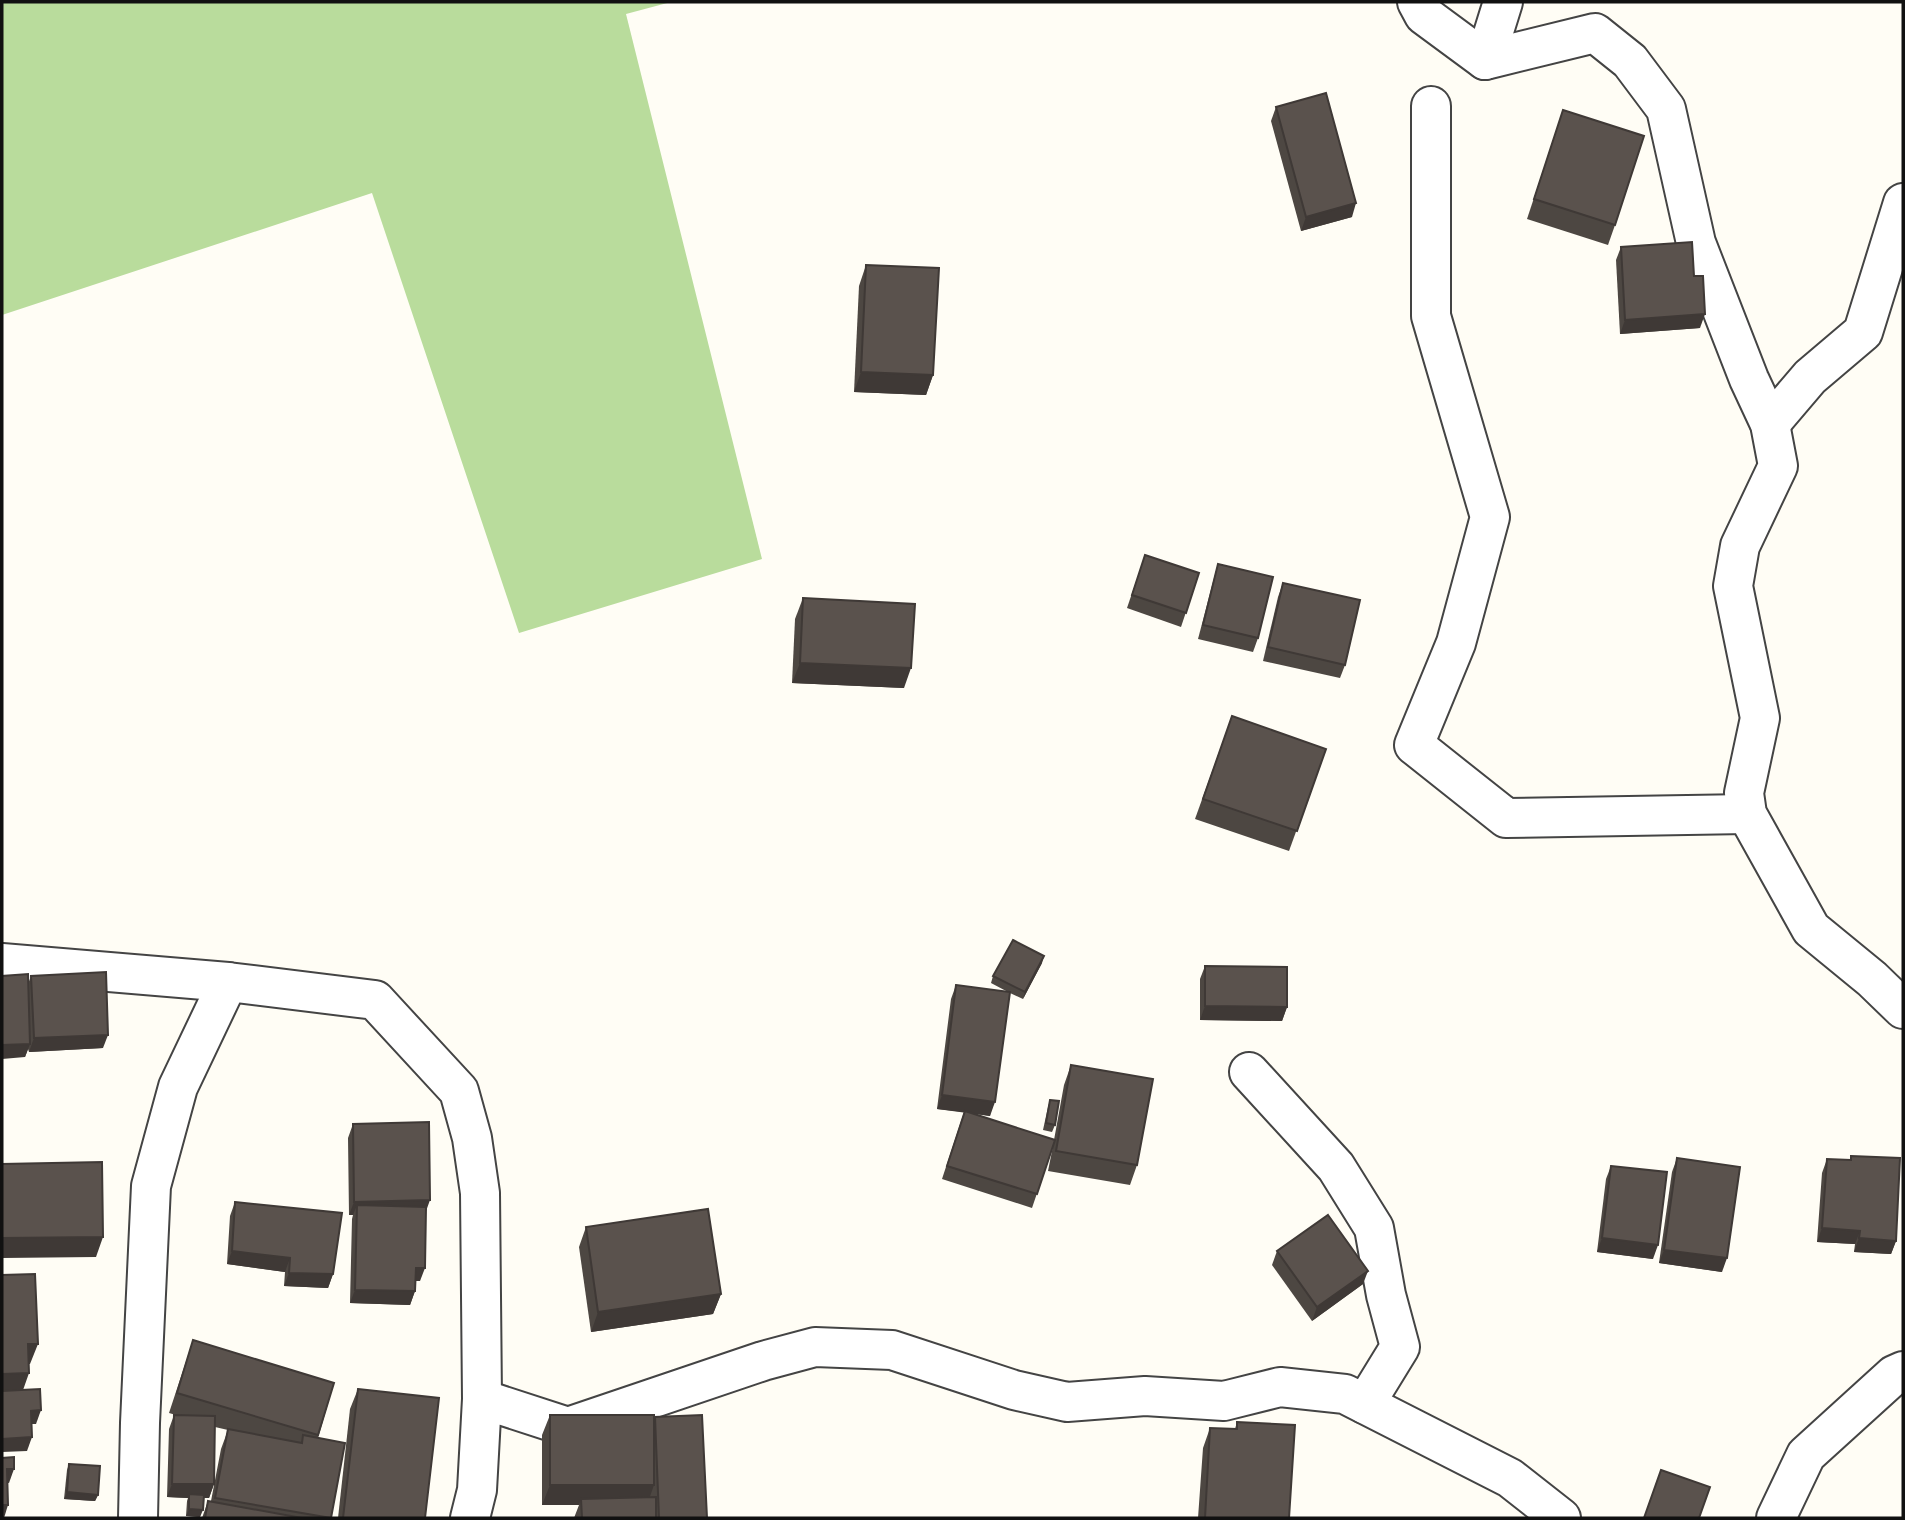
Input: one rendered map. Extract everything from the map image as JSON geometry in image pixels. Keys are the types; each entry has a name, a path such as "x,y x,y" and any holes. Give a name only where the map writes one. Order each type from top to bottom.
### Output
{"street":[{"path":"1417,2 1424,15 1485,60"},
{"path":"1485,60 1503,2"},
{"path":"1485,60 1595,33 1630,61 1666,109 1696,243 1749,379 1770,424 1779,466 1740,546 1733,586 1745,633 1760,719 1744,793 1747,814 1811,929 1872,979 1903,1009"},
{"path":"1432,106 1431,316 1490,517 1456,643 1414,745 1506,818 1747,814"},
{"path":"1770,424 1810,377 1863,332 1903,203"},
{"path":"2,963 228,982 375,1000 459,1091 472,1139 480,1193 482,1399 477,1490 470,1518"},
{"path":"138,1518 151,1186 178,1087 228,982"},
{"path":"1249,1072 1336,1167 1374,1228 1386,1295 1400,1347 1365,1404"},
{"path":"482,1399 568,1427 763,1361 815,1347 892,1350 1014,1390 1067,1402 1146,1396 1224,1401 1280,1387 1345,1394 1510,1478 1561,1518"},
{"path":"1776,1518 1806,1455 1894,1375 1903,1371"}],"green space":[{"path":"2,2 671,2 626,14 762,559 519,633 372,193 2,315"}],"building":[{"path":"1326,93 1356,203 1306,217 1276,107"},
{"path":"1563,110 1644,136 1615,225 1534,199"},
{"path":"1692,242 1694,276 1703,276 1705,314 1625,320 1621,247"},
{"path":"866,265 939,268 933,375 861,372"},
{"path":"1145,555 1199,573 1186,613 1132,595"},
{"path":"1218,564 1273,577 1258,638 1203,625"},
{"path":"1283,583 1360,600 1345,665 1268,647"},
{"path":"803,598 915,604 911,668 800,663"},
{"path":"1232,716 1326,749 1297,831 1203,799"},
{"path":"1013,940 1044,956 1025,992 993,976"},
{"path":"1205,966 1287,967 1287,1007 1205,1006"},
{"path":"106,972 108,1035 34,1038 31,976"},
{"path":"28,974 30,1044 2,1045 2,976"},
{"path":"956,985 1010,992 995,1102 942,1095"},
{"path":"1071,1065 1153,1079 1137,1165 1056,1151"},
{"path":"1050,1100 1059,1101 1055,1125 1046,1123"},
{"path":"965,1111 1055,1140 1037,1194 947,1166"},
{"path":"429,1122 430,1200 354,1202 353,1124"},
{"path":"1851,1156 1900,1158 1896,1241 1859,1238 1860,1231 1822,1228 1827,1159 1851,1160"},
{"path":"1677,1158 1740,1167 1727,1258 1664,1250"},
{"path":"102,1162 103,1237 2,1238 2,1164"},
{"path":"1611,1166 1667,1172 1658,1245 1602,1238"},
{"path":"235,1202 342,1213 333,1274 289,1273 290,1258 232,1251"},
{"path":"357,1205 426,1207 425,1268 416,1268 415,1291 355,1290"},
{"path":"708,1209 721,1294 598,1312 586,1227"},
{"path":"1328,1215 1368,1271 1317,1307 1277,1251"},
{"path":"35,1274 38,1344 28,1344 29,1373 2,1374 2,1275"},
{"path":"193,1340 334,1383 318,1435 177,1393"},
{"path":"40,1389 41,1410 31,1411 32,1437 2,1439 2,1391"},
{"path":"358,1389 439,1398 425,1518 343,1518"},
{"path":"174,1415 215,1416 214,1484 172,1484"},
{"path":"550,1415 654,1415 654,1485 550,1485"},
{"path":"702,1415 707,1518 659,1518 655,1417"},
{"path":"1237,1422 1295,1425 1289,1518 1205,1518 1210,1428 1237,1429"},
{"path":"228,1429 302,1443 303,1435 345,1443 331,1518 215,1498"},
{"path":"14,1457 14,1469 7,1469 8,1505 2,1505 2,1458"},
{"path":"69,1464 100,1466 98,1495 67,1492"},
{"path":"1661,1470 1710,1487 1699,1518 1644,1518"},
{"path":"189,1494 204,1495 203,1510 189,1509"},
{"path":"656,1497 656,1518 582,1518 581,1499"},
{"path":"208,1501 302,1518 205,1518"}]}
